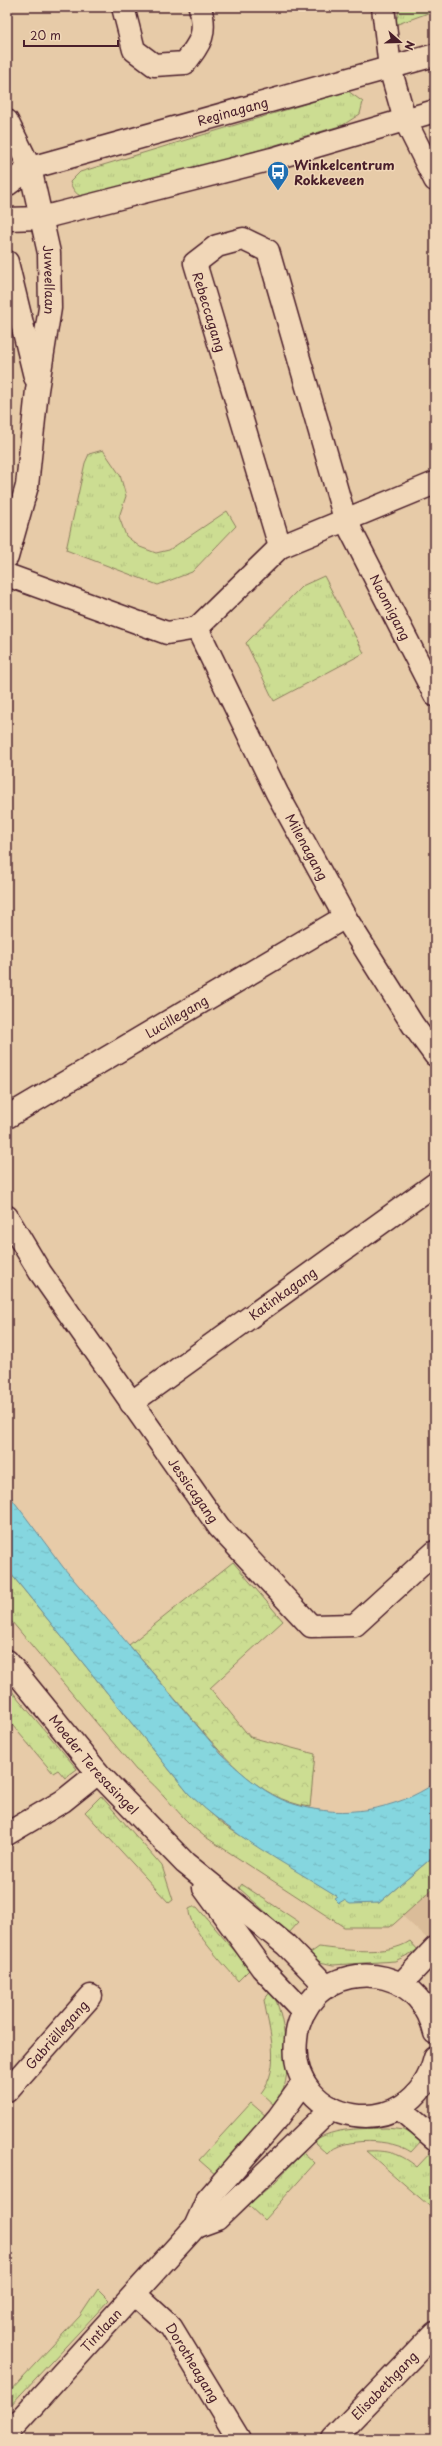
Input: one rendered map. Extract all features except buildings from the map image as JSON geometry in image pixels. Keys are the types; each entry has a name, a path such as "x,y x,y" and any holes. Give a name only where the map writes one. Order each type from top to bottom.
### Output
{"street":[{"path":"123,7 134,50 154,65 185,63 202,41 204,21 200,7"},
{"path":"383,7 390,68 405,120 435,180"},
{"name":"Reginagang","path":"7,185 30,168 435,56"},
{"path":"7,219 41,218 272,158 435,111"},
{"path":"7,121 30,168 41,218"},
{"name":"Juweellaan","path":"7,557 27,486 38,390 50,308 50,253 41,218"},
{"name":"Rebeccagang","path":"280,546 195,263 217,246 242,239 268,251 345,519"},
{"name":"Juweellaan","path":"7,262 38,390"},
{"path":"7,575 167,633 197,628 280,546 345,519 379,508 435,483"},
{"name":"Naomigang","path":"345,519 435,695"},
{"name":"Milenagang","path":"197,628 277,793 346,917 413,1025 435,1055"},
{"name":"Lucillegang","path":"7,1117 346,917"},
{"name":"Katinkagang","path":"131,1403 435,1184"},
{"name":"Jessicagang","path":"7,1217 40,1272 219,1527 311,1626 355,1625 435,1552"},
{"name":"Moeder Teresasingel","path":"7,1661 98,1773 185,1863 286,1945 327,1986"},
{"path":"7,1834 63,1801 98,1773"},
{"name":"Moeder Teresasingel","path":"185,1863 262,1968 304,2012"},
{"path":"401,1984 435,1948"},
{"path":"434,2067 419,2092 399,2108 372,2116 358,2116 332,2108 321,2101 304,2082 296,2058 295,2045 298,2023 312,2000 327,1986 350,1976 376,1976 401,1984 418,1998 430,2001 432,2022 435,2033"},
{"name":"Gabriëllegang","path":"7,2091 92,1996"},
{"name":"Tintlaan","path":"7,2434 136,2295 195,2227 207,2200 278,2118 304,2082"},
{"name":"Tintlaan","path":"195,2227 217,2219 332,2108"},
{"path":"399,2108 435,2139"},
{"name":"Dorotheagang","path":"136,2295 170,2327 239,2439"},
{"name":"Elisabethgang","path":"333,2439 435,2333"}],"shaded area":[{"path":"435,1823 435,1946 368,1884"}],"green space":[{"path":"400,7 426,7 431,12 395,25"},
{"path":"348,91 363,102 360,114 343,125 90,200 77,194 70,182 80,172"},
{"path":"103,450 120,475 126,496 119,517 126,536 140,547 156,553 169,550 227,511 236,526 192,572 158,585 66,550 85,463 89,454"},
{"path":"324,576 364,653 274,701 246,643 302,586"},
{"path":"233,1562 283,1621 210,1688 250,1737 315,1754 310,1807 291,1802 273,1794 256,1784 241,1772 226,1758 129,1645"},
{"path":"7,1569 189,1794 225,1826 344,1900 379,1903 435,1855 435,1887 390,1927 344,1927 204,1836 186,1820 154,1785 136,1770 7,1616"},
{"path":"11,1690 77,1769 65,1778 58,1770 53,1773 7,1719 7,1693"},
{"path":"101,1796 162,1866 173,1900 169,1903 85,1812"},
{"path":"242,1884 299,1922 289,1933 239,1888"},
{"path":"197,1907 250,1969 238,1981 200,1936 190,1917 189,1909"},
{"path":"410,1941 418,1950 395,1961 333,1965 320,1962 309,1954 319,1947 366,1951 390,1949 401,1946"},
{"path":"271,1991 279,2008 282,2020 287,2058 285,2085 275,2106 261,2093 267,2083 271,2071 271,2036 264,2000"},
{"path":"251,2103 266,2116 216,2175 199,2160"},
{"path":"387,2128 404,2130 422,2140 411,2152 393,2144 368,2141 344,2144 334,2148 327,2154 313,2141 322,2136 340,2131"},
{"path":"433,2150 435,2151 435,2211 366,2151 393,2153 405,2158 417,2167"},
{"path":"303,2152 315,2163 264,2220 248,2205 275,2182"},
{"path":"98,2289 109,2300 7,2409 7,2394 80,2316"}],"water":[{"path":"7,1492 63,1567 221,1754 247,1777 266,1791 286,1801 315,1809 332,1811 351,1811 386,1806 403,1800 435,1783 435,1855 379,1903 350,1904 344,1900 339,1903 334,1898 337,1896 260,1849 206,1809 189,1794 7,1569"}],"place":[{"name":"Winkelcentrum Rokkeveen","path":"278,192"}]}
